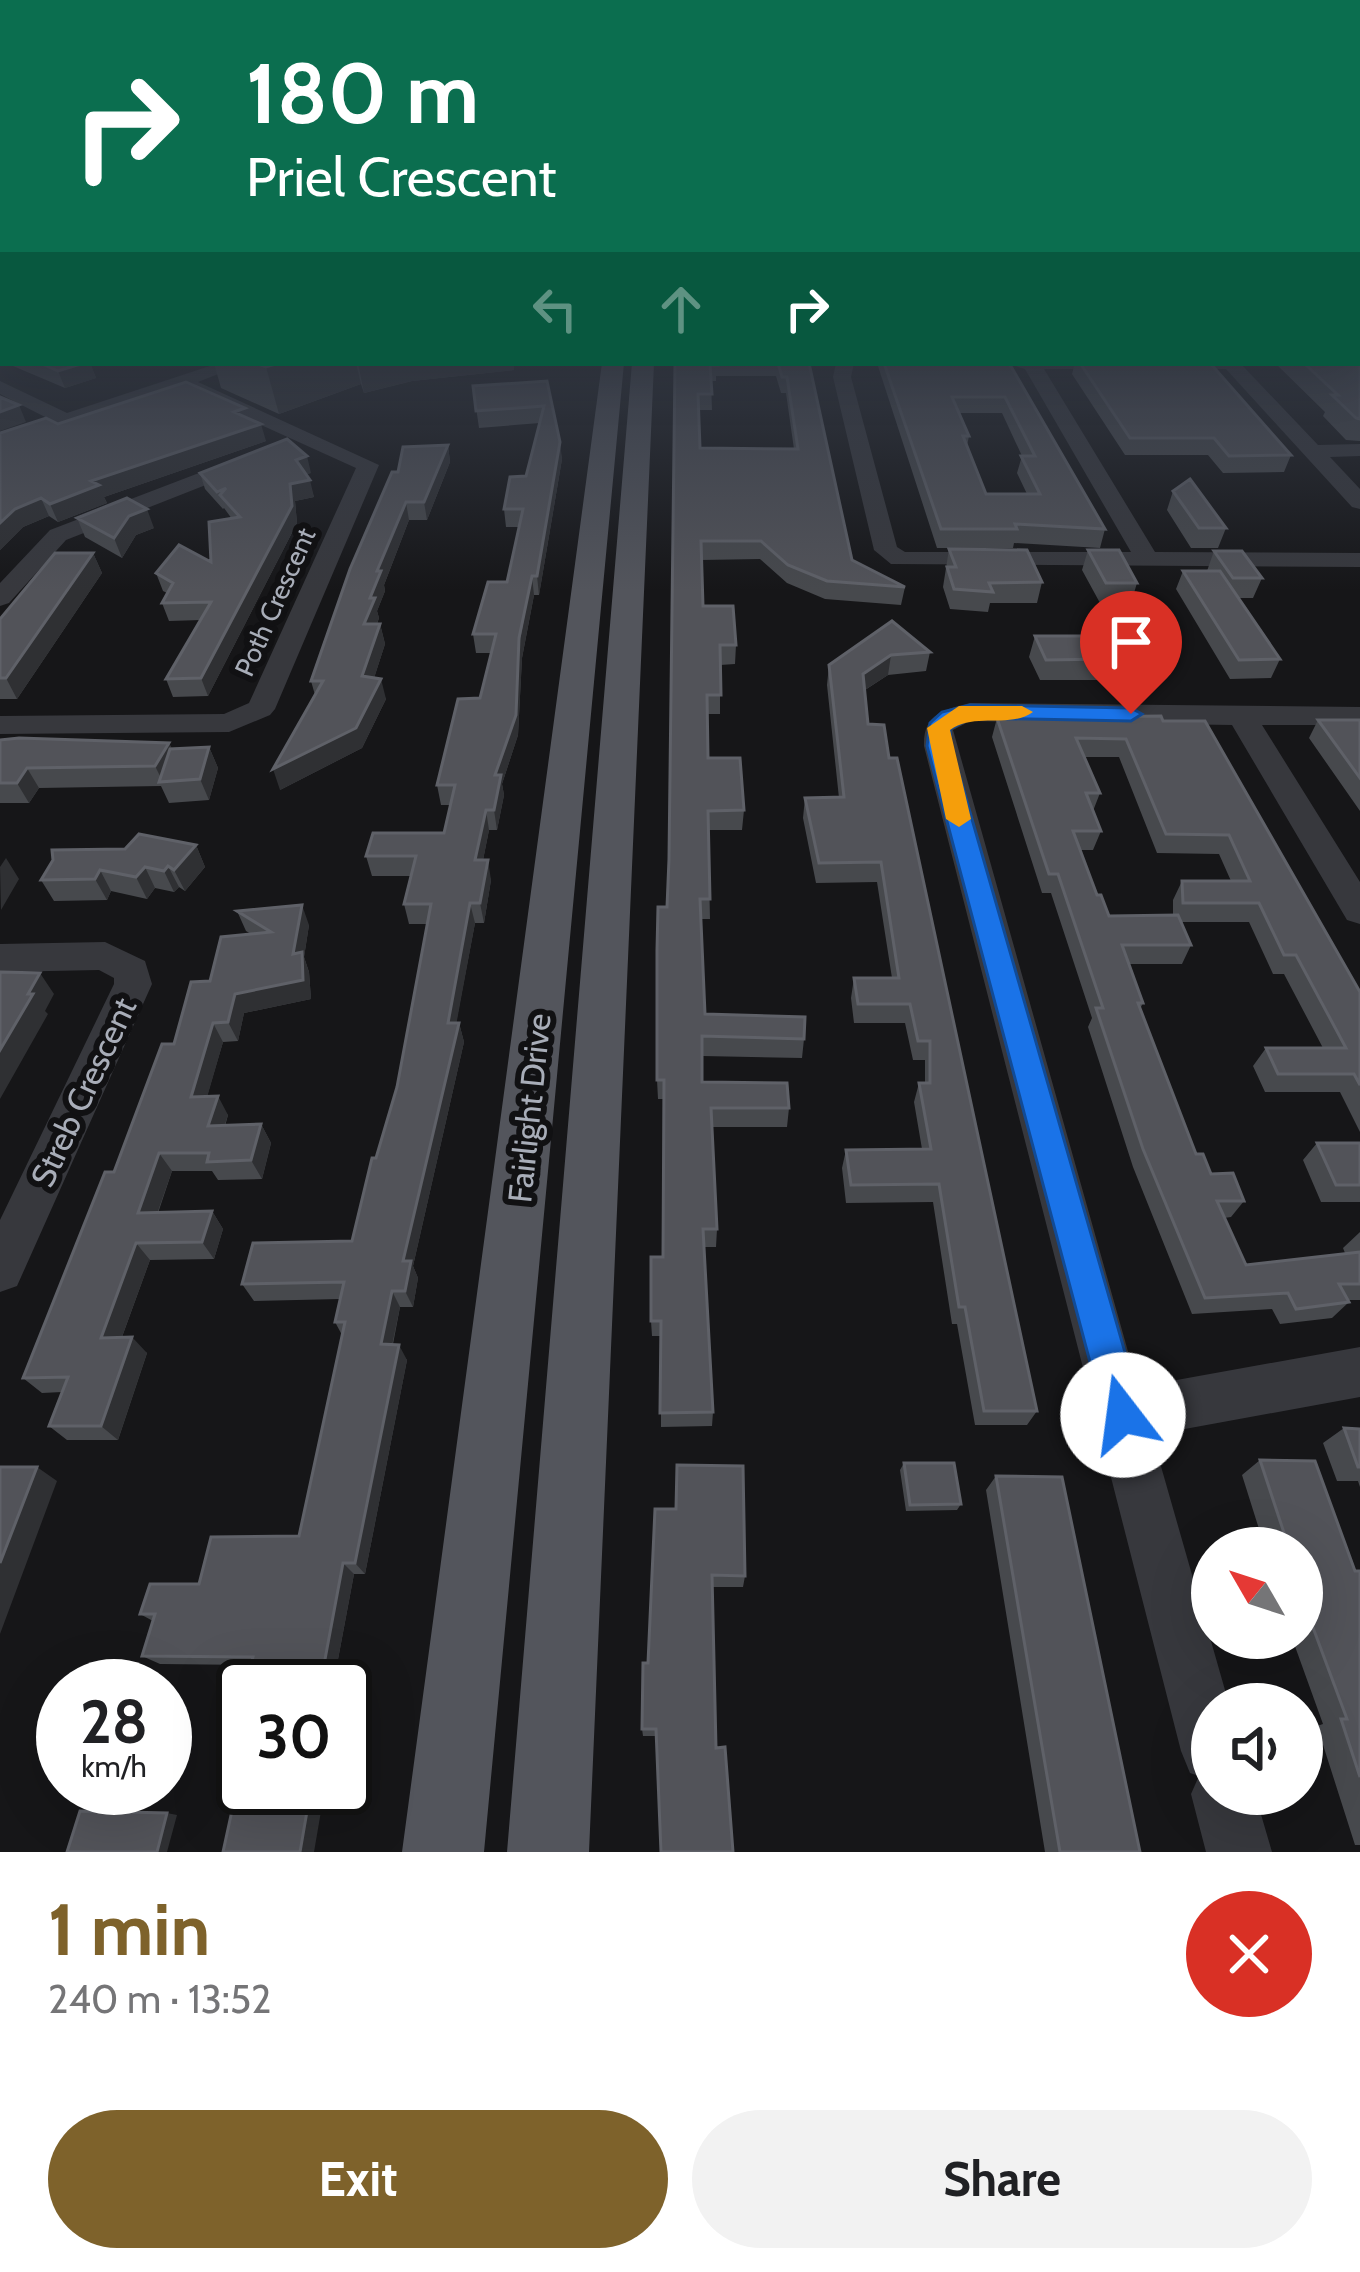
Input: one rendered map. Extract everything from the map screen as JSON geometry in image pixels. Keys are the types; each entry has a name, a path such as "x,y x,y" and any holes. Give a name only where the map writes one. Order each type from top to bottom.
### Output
{"main road":[{"name":"Fairlight Drive","path":"442,1852 607,418"},
{"name":"Fairlight Drive","path":"548,1852 640,418"}],"street":[{"path":"0,442 71,418"},
{"name":"Poth Crescent","path":"0,724 211,725 246,718 260,709 368,465 263,418"},
{"path":"853,418 886,550 900,559 1360,560"},
{"path":"1064,418 1148,560"},
{"path":"1282,418 1360,502"},
{"path":"0,598 58,536 305,437"},
{"path":"1312,451 1360,451"},
{"path":"1194,1683 945,769 938,728 950,717 970,712 1360,716"},
{"path":"1242,716 1360,911"},
{"name":"Streb Crescent","path":"0,958 105,956 132,970 133,984 0,1270"},
{"path":"1123,1415 1360,1372"},
{"path":"1229,1815 1239,1852"}],"building":[{"path":"45,418 58,424 75,418 248,418 261,424 91,481 99,485 50,504 41,498 15,509 0,523 0,433"},
{"path":"541,418 555,418 560,442 537,576 532,576 519,638 516,715 495,775 501,775 494,810 486,810 475,860 488,860 480,903 470,903 448,1023 459,1023 403,1261 411,1261 405,1291 392,1291 381,1344 399,1345 355,1563 343,1563 325,1659 142,1656 155,1614 140,1614 150,1584 199,1584 211,1537 299,1536 345,1322 335,1322 344,1282 242,1284 253,1243 352,1241 372,1158 376,1158 397,1087 431,904 404,904 416,856 366,856 373,833 444,833 455,785 437,785 458,699 480,698 496,634 473,634 488,582 507,582 523,509 504,509 510,477 526,476"},
{"path":"674,418 699,418 700,448 798,449 793,418 821,418 852,560 905,587 827,581 788,565 761,541 701,541 703,606 733,606 736,645 720,645 721,695 707,695 708,758 740,758 744,810 708,811 710,899 700,899 705,1014 805,1017 804,1039 702,1036 702,1082 787,1083 789,1108 711,1108 717,1229 703,1229 713,1412 660,1413 661,1321 651,1321 651,1257 663,1257 664,1080 657,1080 657,950 658,907 667,907"},
{"path":"903,418 961,418 969,436 963,436 986,494 1040,494 1021,456 1035,456 1016,418 1041,418 1105,529 1015,524 1017,529 941,529"},
{"path":"1117,418 1259,418 1291,455 1229,456 1214,438 1130,438"},
{"path":"287,439 307,456 296,460 310,480 290,484 292,506 201,678 166,679 211,602 162,603 173,583 156,573 179,545 211,562 209,522 240,517 220,495 226,488 217,492 200,473"},
{"path":"448,445 424,502 406,502 377,571 381,571 370,598 375,598 364,624 380,624 362,676 381,679 356,728 273,769 323,681 311,681 350,569 392,472 398,472 403,447"},
{"path":"1190,479 1226,528 1199,528 1173,491"},
{"path":"127,498 147,509 129,516 114,538 77,518"},
{"path":"949,549 1027,550 1042,582 989,583 993,592 954,589 947,567 956,567"},
{"path":"1088,550 1119,550 1137,583 1106,583"},
{"path":"1214,551 1242,551 1262,578 1233,578"},
{"path":"55,553 93,553 6,678 0,678 0,619"},
{"path":"1183,571 1220,571 1280,659 1239,660"},
{"path":"892,621 930,652 891,655 863,674 868,724 884,725 889,758 897,758 1037,1411 984,1411 965,1307 959,1307 939,1184 851,1185 846,1150 931,1149 919,1083 930,1083 930,1041 918,1041 910,1004 858,1004 854,978 899,978 881,862 819,863 805,798 844,797 829,665"},
{"path":"1035,636 1096,636 1107,659 1046,660"},
{"path":"1161,716 1163,721 1205,721 1360,992 1360,1085 1354,1074 1278,1074 1266,1048 1346,1048 1296,955 1284,955 1259,903 1183,903 1182,881 1250,881 1229,835 1166,834 1126,739 1076,738 1100,793 1086,793 1101,831 1073,831 1109,916 1178,915 1191,945 1122,945 1143,1003 1138,1003 1196,1154 1203,1154 1211,1174 1233,1173 1244,1201 1217,1201 1246,1265 1360,1252 1360,1284 1339,1284 1349,1302 1296,1309 1288,1293 1205,1298 1143,1149 1058,874 1049,874 997,718"},
{"path":"1318,720 1360,720 1360,778"},
{"path":"0,740 169,743 155,766 27,768 17,783 0,783"},
{"path":"209,747 200,779 159,782 170,749"},
{"path":"139,834 196,845 174,870 145,867 136,877 100,870 95,879 41,880 53,860 52,850 125,849"},
{"path":"302,905 293,954 302,952 303,980 235,994 228,1022 213,1023 191,1097 218,1096 208,1126 261,1124 251,1160 207,1162 209,1153 159,1153 138,1213 212,1211 202,1242 136,1243 101,1338 132,1337 101,1426 49,1426 68,1377 23,1378 105,1172 114,1172 162,1044 174,1044 191,982 210,981 221,937 271,932 237,911"},
{"path":"0,972 40,973 0,1050"},
{"path":"1317,1143 1360,1143 1360,1185 1336,1185"},
{"path":"1344,1428 1360,1429 1360,1467 1358,1467"},
{"path":"1260,1460 1315,1461 1355,1571 1360,1571 1360,1777 1341,1719 1347,1719 1323,1654 1323,1527 1282,1527"},
{"path":"904,1463 954,1463 961,1504 910,1505"},
{"path":"677,1465 743,1466 745,1576 712,1575 716,1748 725,1747 733,1852 661,1852 656,1729 642,1729 655,1509 676,1509"},
{"path":"0,1467 37,1467 0,1563"},
{"path":"996,1476 1062,1477 1140,1852 1060,1852"},
{"path":"79,1815 166,1815 157,1852 67,1852"},
{"path":"231,1815 306,1815 300,1852 223,1852"}],"slow traffic":[{"path":"959,819 938,728 959,713 1022,712"}],"route":[{"path":"1123,1415 939,746 938,728 950,717 970,712 1131,714"}]}
